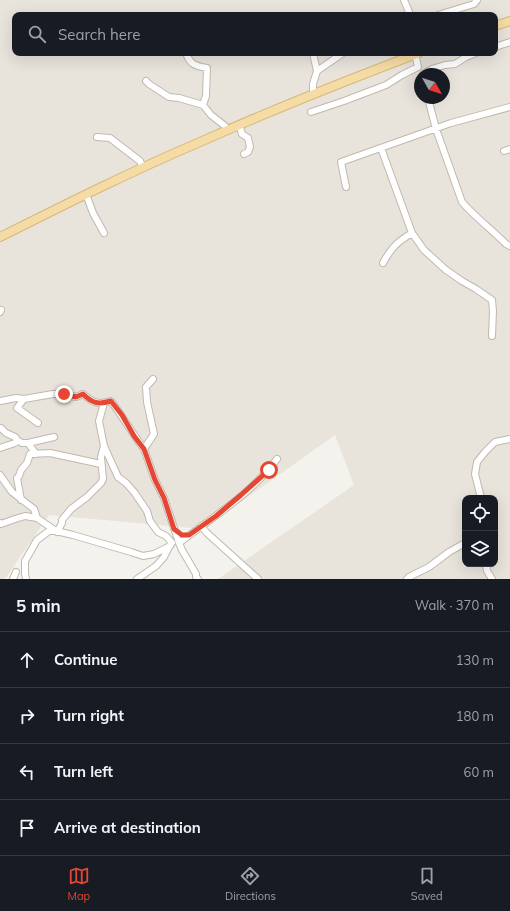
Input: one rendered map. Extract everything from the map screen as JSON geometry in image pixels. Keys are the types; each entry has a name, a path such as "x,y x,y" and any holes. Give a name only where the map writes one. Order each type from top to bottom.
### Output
{"main road":[{"path":"498,25 510,21"},
{"path":"0,237 50,211 199,142 313,94 409,56"}],"street":[{"path":"404,0 409,12"},
{"path":"448,12 474,4 477,0"},
{"path":"498,46 510,42"},
{"path":"187,56 188,59 196,66 207,68 206,96 203,105"},
{"path":"313,94 312,84 317,71 314,56"},
{"path":"317,71 339,56"},
{"path":"310,112 386,85 418,67 417,56"},
{"path":"435,68 455,64 468,56"},
{"path":"146,81 169,97 179,98 203,105 211,115 226,126 227,130"},
{"path":"430,104 436,129 462,202 506,244 510,246"},
{"path":"346,187 341,162 451,123 510,107"},
{"path":"238,125 242,134 248,138 250,147 248,152 244,154"},
{"path":"97,138 110,138 140,161 143,168"},
{"path":"381,148 412,233 424,250 446,270 492,300 492,336"},
{"path":"86,194 93,213 104,233"},
{"path":"382,263 390,251 402,239 412,233"},
{"path":"144,449 154,434 147,402 146,387 153,379"},
{"path":"0,401 53,394 76,397 83,394 90,400 102,404 111,401 144,449 155,480 164,498 182,550 198,579"},
{"path":"24,399 17,408 38,423"},
{"path":"104,403 99,421 104,446 118,477 134,492 147,511 150,521 158,532 166,536 171,544"},
{"path":"0,426 6,433 15,437 22,443 54,437"},
{"path":"480,495 475,474 477,462 484,452 495,442 510,439"},
{"path":"0,448 15,443 17,440"},
{"path":"28,443 36,454"},
{"path":"56,531 62,524 62,520 71,509 83,501 101,483 103,479 101,457 104,446"},
{"path":"21,500 18,478 20,470 27,463 30,454 50,453 102,464"},
{"path":"180,543 241,495 269,470 277,459"},
{"path":"0,475 12,492 34,509 37,518"},
{"path":"0,524 25,516 37,518 56,531"},
{"path":"201,526 212,538 258,579"},
{"path":"137,579 156,566 164,557 171,544 174,529"},
{"path":"174,529 182,535 189,535"},
{"path":"26,579 25,561 37,540 49,531 56,531 143,556 154,554 171,544"},
{"path":"406,579 429,567 449,552 462,545"},
{"path":"486,567 492,579"},
{"path":"13,579 16,572"}],"shaded area":[{"path":"0,0 510,0 510,579 218,579 354,485 335,435 203,529 49,515 5,579 0,579"}],"route":[{"path":"64,394 76,397 83,394 90,400 102,404 111,401 144,449 155,480 164,498 174,529 182,535 189,535 216,516 269,470"}]}
